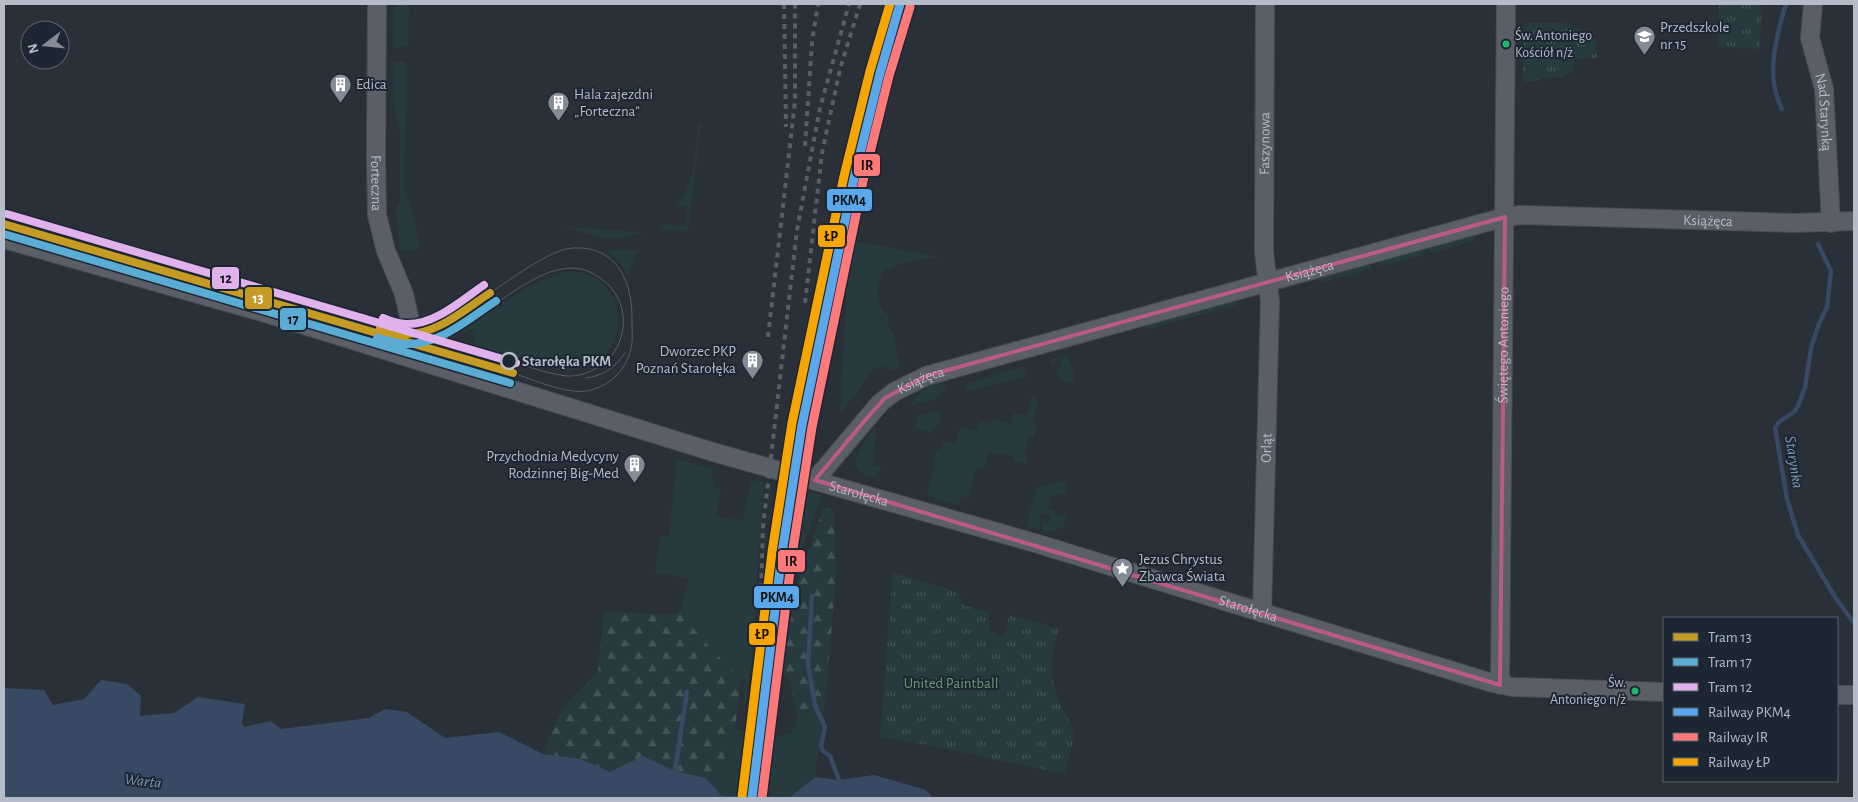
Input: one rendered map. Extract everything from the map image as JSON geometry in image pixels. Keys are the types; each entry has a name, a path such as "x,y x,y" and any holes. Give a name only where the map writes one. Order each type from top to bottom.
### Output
{"street":[{"name":"Forteczna","path":"378,4 377,215 386,251 404,294 410,321 398,354"},
{"name":"Faszynowa","path":"1265,4 1264,252 1268,282"},
{"name":"Świętego Antoniego","path":"1500,686 1506,4"},
{"name":"Nad Starynką","path":"1813,4 1810,38 1824,88 1830,223"},
{"name":"Książęca","path":"815,480 880,402 914,381 965,364 1268,282 1505,222 1521,215 1830,223 1854,221"},
{"name":"Starołęcka","path":"4,239 262,312 713,452 1026,541 1500,686 1663,692"},
{"name":"Orląt","path":"1262,613 1270,301 1268,282"},
{"path":"1838,694 1854,695"}],"highlighted area":[{"path":"1505,217 1500,685 815,480 885,398 926,376"}],"green space":[{"path":"394,4 409,4 408,45 406,47 393,48"},
{"path":"1719,4 1762,4 1760,49 1719,47"},
{"path":"1527,23 1565,23 1596,39 1597,58 1574,59 1574,69 1563,77 1550,77 1523,83 1524,27"},
{"path":"403,61 407,66 404,186 417,226 415,226 420,249 400,251 396,209 400,202 400,134 393,98 393,63"},
{"path":"698,123 701,123 688,231 661,230 665,224 685,226 687,207 677,205 688,187 694,166"},
{"path":"4,211 86,237 85,239 4,215"},
{"path":"566,227 641,232 613,239 595,236"},
{"path":"1476,232 1474,241 1431,253 1429,248 1431,244"},
{"path":"855,241 940,257 909,261 884,271 879,283 878,300 888,315 888,325 894,333 900,366 895,370 889,370 883,366 874,368 840,415 847,280"},
{"path":"1419,247 1423,250 1424,255 1379,267 1378,262 1380,258"},
{"path":"607,250 637,250 628,275 619,262"},
{"path":"1366,262 1370,264 1371,269 1321,283 1319,278 1321,274"},
{"path":"181,263 264,288 263,291 180,266"},
{"path":"572,271 595,278 610,292 617,309 618,328 612,346 599,360 581,369 557,370 474,345 475,338 471,329 464,333 462,330 530,287 545,279"},
{"path":"273,290 375,321 364,320 272,293"},
{"path":"1233,298 1237,300 1238,305 1149,329 1144,327 1142,323"},
{"path":"1067,356 1074,369 1074,383 1061,380 1056,370 1062,364 1061,359 1054,361 1055,365 1053,366 1050,360"},
{"path":"1024,367 1026,376 967,391 965,384"},
{"path":"943,378 946,387 936,399 910,406 924,389"},
{"path":"1032,396 1039,398 1032,423 1037,425 1034,437 1029,437 1024,455 1028,456 1026,464 1014,461 1014,456 989,452 984,470 976,468 968,498 961,496 959,503 956,505 939,500 927,493 935,465 933,464 936,450 941,451 944,441 955,444 960,427 977,432 980,421 990,424 992,419 1011,424 1015,412 1027,415"},
{"path":"939,410 940,421 932,433 915,429 918,415"},
{"path":"877,426 872,466 882,466 876,477 860,472 856,461 861,448"},
{"path":"677,459 713,469 711,482 714,482 713,487 721,489 716,516 743,521 751,480 764,482 756,588 755,639 745,704 743,704 745,679 741,679 699,636 681,609 689,578 655,573 661,536 669,537"},
{"path":"1066,481 1066,494 1049,496 1049,510 1055,510 1055,515 1066,516 1065,524 1055,531 1042,530 1043,522 1050,522 1050,514 1041,514 1040,530 1026,526 1037,488"},
{"path":"796,488 822,495 794,571 772,678 791,541"},
{"path":"824,507 834,510 836,577 827,684 815,707 797,716 790,680 787,676 780,674 800,573"},
{"name":"United Paintball","path":"893,572 957,592 965,606 989,611 990,632 1004,636 1009,615 1060,629 1053,648 1052,679 1062,708 1074,732 1065,774 880,737"},
{"path":"681,609 699,636 741,679 735,730 725,760 706,778 675,771 643,756 610,773 581,759 543,754 561,710 598,672 604,611 670,615"},
{"path":"827,684 815,777 790,797 753,798 721,795 706,778 725,760 735,730 781,736 791,733 797,724 797,716 815,707"}],"water":[{"name":"Warta","path":"101,680 127,684 141,696 140,716 174,713 198,697 245,704 242,723 244,727 271,721 281,729 369,718 385,709 407,712 445,738 499,732 543,754 581,759 610,772 643,756 675,771 706,778 721,795 753,798 4,798 4,688 44,690 53,705 84,699"},
{"path":"874,775 926,790 933,798 779,798 790,797 815,777 839,780"}],"waterway":[{"name":"Starynka","path":"1782,109 1777,97 1773,70 1776,43 1786,4"},
{"name":"Starynka","path":"1818,244 1831,271 1827,307 1811,348 1805,388 1798,406 1794,412 1779,422 1775,428 1787,499 1798,535 1835,597 1854,623"},
{"path":"812,596 808,663 815,705 825,727 821,746 823,751 830,756 839,780"},
{"path":"675,771 687,692"}],"tram line":[{"name":"12","path":"7,214 516,363"},
{"name":"13","path":"4,224 513,373"},
{"name":"17","path":"4,234 510,383"},
{"path":"490,293 541,260 552,254 572,248 588,249 601,253 612,260 626,281 630,294 632,308 631,349 625,364 609,382 595,389 578,391 550,386 513,373"},
{"path":"392,332 420,338 437,336 455,329 474,318 534,279 554,271 573,268 592,273 602,279 618,298 623,316 622,334 617,348 612,355 592,371 576,376 555,374 473,349 416,346"},
{"name":"12","path":"383,318 403,324 427,320 448,310 484,285"},
{"name":"13","path":"380,328 407,334 430,330 451,320 490,293"},
{"name":"17","path":"377,338 404,344 429,341 453,330 496,301"},
{"path":"586,378 608,370 618,363 625,353"}],"railway":[{"path":"784,4 786,127"},
{"path":"768,337 795,101 795,4"},
{"path":"805,146 812,42 818,4"},
{"path":"756,668 760,626 763,527 797,230 820,108 849,4"},
{"path":"805,303 822,153 840,69 860,4"}],"rail line":[{"name":"ŁP","path":"742,797 772,552 792,423 844,176 870,71 890,4"},
{"name":"PKM4","path":"752,798 782,553 802,425 854,178 880,73 900,4"},
{"name":"IR","path":"762,798 792,555 812,427 863,181 889,76 910,7"}],"place":[{"name":"Św. Antoniego Kościół n/ż","path":"1506,44"},
{"name":"Przedszkole nr 15","path":"1644,55"},
{"name":"Edica","path":"340,103"},
{"name":"Hala zajezdni „Forteczna”","path":"558,122"},
{"name":"Starołęka PKM","path":"509,361"},
{"name":"Dworzec PKP Poznań Starołęka","path":"752,379"},
{"name":"Przychodnia Medycyny Rodzinnej Big-Med","path":"635,484"},
{"name":"Jezus Chrystus Zbawca Świata","path":"1123,587"},
{"name":"Św. Antoniego n/ż","path":"1635,691"}]}
